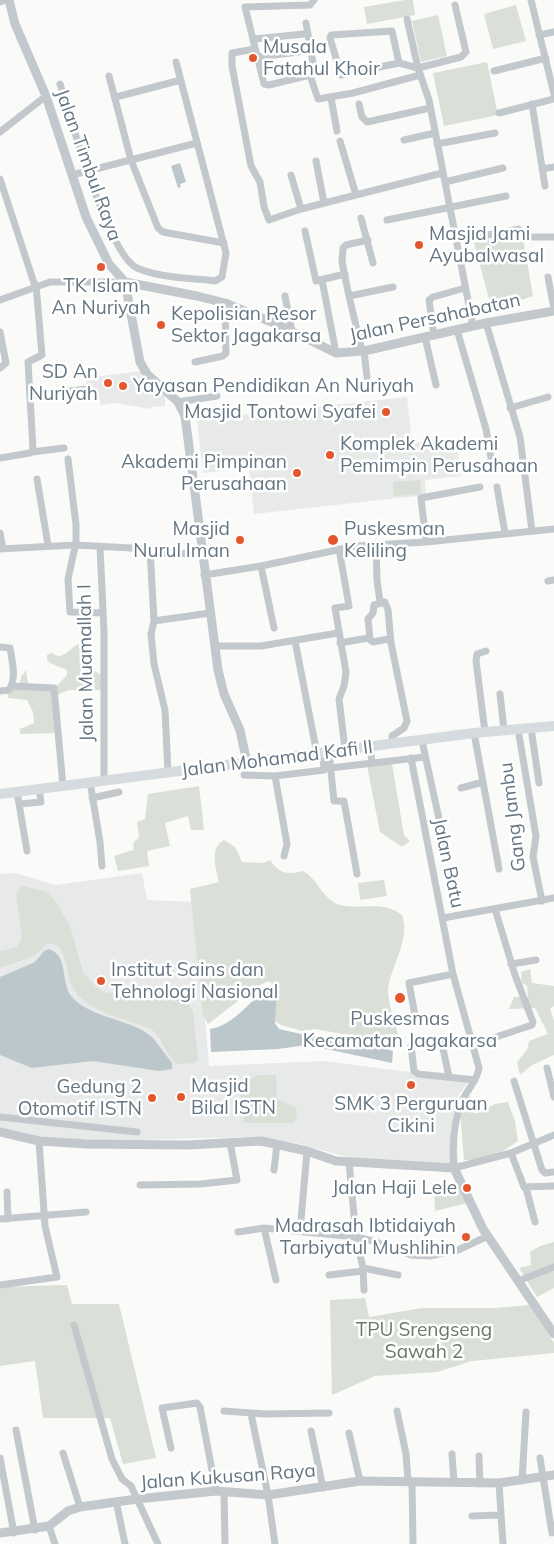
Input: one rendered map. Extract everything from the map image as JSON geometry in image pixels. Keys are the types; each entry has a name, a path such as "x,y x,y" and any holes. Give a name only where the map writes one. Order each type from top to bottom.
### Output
{"main road":[{"name":"Jalan Mohamad Kafi II","path":"0,794 19,798 62,786 247,763 326,761 345,749 371,755 393,744 424,750 475,738 485,732 504,730 531,733 554,726"}],"street":[{"path":"0,2 5,0"},
{"name":"Jalan Timbul Raya","path":"10,0 15,24 46,96 86,217 100,249 109,264 125,282"},
{"path":"310,75 266,85 255,50 254,39 245,7 310,5 314,0"},
{"path":"531,0 539,35 551,69 554,94"},
{"path":"306,23 313,63 310,75 316,98 330,98 419,72 465,54 455,5"},
{"path":"407,18 419,72 430,108 473,326"},
{"path":"398,63 392,30 331,35 330,38 341,75 398,63 419,72"},
{"path":"539,35 554,32"},
{"path":"254,39 304,34"},
{"path":"255,50 234,52 232,56 251,166 260,182 269,220 356,192 442,173"},
{"path":"258,57 299,52"},
{"path":"494,71 546,58"},
{"path":"60,84 88,171 114,240 124,256 135,267 149,272 215,282 222,277 226,253 176,62"},
{"path":"109,76 131,160 160,230 224,243"},
{"path":"116,97 180,80"},
{"path":"0,132 46,96"},
{"path":"330,98 337,130"},
{"path":"500,113 554,99"},
{"path":"359,104 362,117 367,122 430,108"},
{"path":"532,104 545,186"},
{"path":"404,140 435,133"},
{"path":"437,144 496,133"},
{"path":"340,141 356,192"},
{"path":"72,175 197,143"},
{"path":"316,161 324,202"},
{"path":"542,169 554,167"},
{"path":"445,182 503,168"},
{"path":"291,175 301,209"},
{"path":"0,179 35,285 42,355 28,362 32,452"},
{"path":"387,220 506,196"},
{"path":"361,218 373,263"},
{"path":"220,227 224,229 230,248 226,253"},
{"path":"477,237 519,229 528,237 554,237"},
{"path":"305,231 315,280 345,274"},
{"path":"367,377 341,253 343,248 350,244 368,240"},
{"path":"548,277 554,310"},
{"path":"322,280 336,353"},
{"path":"0,300 35,285 50,282 125,282 140,362 147,374 178,402 185,416 191,450 204,575 215,646 224,694 240,730 247,763"},
{"name":"Jalan Persahabatan","path":"125,282 225,303 336,353 363,351 486,323 554,310"},
{"path":"349,296 393,286"},
{"path":"436,385 430,336 430,298 465,288"},
{"path":"285,296 292,332"},
{"path":"195,362 223,356 226,353 225,303"},
{"path":"486,323 520,437 529,488 532,531"},
{"path":"457,330 486,429 492,464"},
{"path":"0,332 6,363 0,368"},
{"path":"30,396 86,389"},
{"path":"178,402 216,396"},
{"path":"510,408 548,397"},
{"path":"0,458 64,448"},
{"path":"68,459 76,525 75,545 68,579 70,612 103,613"},
{"path":"37,479 48,545"},
{"path":"426,542 422,498 480,487"},
{"path":"497,487 506,533"},
{"path":"204,575 261,566 339,549 376,544 426,542 554,530"},
{"path":"0,533 1,549 75,545 150,549 167,554 202,554"},
{"path":"376,544 380,602"},
{"name":"Jalan Muamallah I","path":"92,796 115,792 109,780 100,547"},
{"path":"150,549 154,621 151,634 154,664 165,710 168,772"},
{"path":"339,549 349,606 335,608 346,672 344,686 339,699 345,749"},
{"path":"261,566 274,628"},
{"path":"370,639 368,619 373,613 374,605 385,602 391,643 407,719 406,727 392,736 393,744"},
{"path":"154,621 210,614"},
{"path":"215,646 261,646 338,633"},
{"path":"340,643 370,639 372,642 388,639 391,643"},
{"path":"295,641 326,761 334,801 344,801 357,874"},
{"path":"0,647 12,646 13,670 9,690 0,691"},
{"path":"485,732 476,661 477,654 486,651"},
{"path":"11,686 54,688 62,786"},
{"path":"500,694 504,730"},
{"name":"Gang Jambu","path":"519,733 536,836 533,857 542,901"},
{"path":"531,733 539,782"},
{"path":"475,738 499,869"},
{"path":"244,775 275,776 326,761 371,755 411,758 424,750 445,846"},
{"name":"Jalan Batu","path":"411,758 453,974 479,1068 475,1080 463,1099 454,1127 452,1145 454,1168"},
{"path":"275,776 286,844 284,856"},
{"path":"460,788 483,782"},
{"path":"90,783 102,866"},
{"path":"19,798 27,852"},
{"path":"443,918 554,898"},
{"path":"472,1045 533,1024 527,1002 511,964 495,909"},
{"path":"511,964 536,960"},
{"path":"416,1021 409,982 453,974"},
{"path":"442,1039 449,1077"},
{"path":"411,1046 414,1071 418,1074 475,1080"},
{"path":"547,1068 554,1097"},
{"path":"514,1080 542,1170 545,1173 554,1172"},
{"path":"0,1117 137,1132"},
{"path":"0,1132 39,1141 136,1145 261,1141 349,1162 454,1168 511,1153 554,1135"},
{"path":"0,1285 57,1277 45,1217 39,1141"},
{"path":"140,1185 201,1184 237,1180 230,1142"},
{"path":"274,1170 277,1144"},
{"path":"301,1220 307,1151"},
{"path":"511,1153 520,1181 526,1188 535,1222"},
{"path":"349,1162 356,1238 363,1270 364,1290"},
{"path":"454,1168 488,1236 554,1334"},
{"path":"526,1188 554,1186"},
{"path":"7,1192 4,1219 86,1212"},
{"path":"238,1232 264,1228 356,1238 373,1241 411,1256 430,1256 458,1250 488,1236"},
{"path":"264,1228 276,1280"},
{"path":"518,1281 554,1267"},
{"path":"329,1275 363,1270 398,1274"},
{"path":"74,1325 112,1459 122,1479 131,1486 158,1544"},
{"path":"171,1448 162,1408 196,1403 200,1407 220,1492 225,1544"},
{"path":"224,1411 251,1414 329,1413"},
{"path":"397,1411 410,1481 413,1544"},
{"path":"522,1481 526,1412"},
{"path":"251,1414 268,1494 275,1544"},
{"path":"16,1430 35,1530"},
{"path":"311,1431 323,1488"},
{"path":"349,1433 360,1481"},
{"path":"63,1453 80,1507"},
{"path":"452,1454 454,1483"},
{"path":"479,1456 480,1484"},
{"path":"0,1458 14,1533"},
{"path":"540,1458 552,1533"},
{"name":"Jalan Kukusan Raya","path":"0,1533 14,1533 50,1526 68,1512 80,1507 116,1501 220,1492 268,1494 323,1488 360,1481 480,1484 522,1481 554,1475"},
{"path":"499,1483 500,1515 504,1544"},
{"path":"116,1501 125,1544"},
{"path":"472,1516 500,1515"},
{"path":"50,1526 55,1544"}],"shaded area":[{"path":"180,163 186,182 180,184 181,187 178,188 171,166"},
{"name":"Yayasan Pendidikan An Nuriyah","path":"149,370 165,396 165,406 151,407 151,409 116,403 101,405 98,394 88,394 86,378"},
{"name":"Komplek Akademi Pemimpin Perusahaan","path":"407,397 412,443 456,438 461,476 425,480 426,495 254,514 249,468 203,473 197,420"},
{"name":"Institut Sains dan Tehnologi Nasional","path":"15,873 56,885 142,873 147,900 195,902 209,1066 324,1061 400,1071 472,1076 456,1099 458,1164 358,1160 296,1143 244,1137 53,1142 0,1127 0,874"},
{"path":"49,949 59,957 68,990 78,1003 87,1009 127,1023 145,1032 153,1038 172,1063 172,1069 159,1071 93,1061 32,1068 0,1055 0,977 35,962 44,951"},
{"path":"273,986 277,990 275,1023 279,1029 310,1036 358,1039 393,1051 392,1063 307,1045 278,1049 211,1052 210,1029 228,1022"}],"green space":[{"path":"413,0 415,15 367,24 364,7"},
{"path":"516,5 526,41 493,49 484,14"},
{"path":"438,15 447,56 421,62 412,21"},
{"path":"487,62 498,115 444,126 433,73"},
{"path":"522,232 533,296 492,310 474,243"},
{"path":"420,480 421,494 394,496 393,482"},
{"path":"78,644 87,666 101,675 103,690 69,690 54,696 56,733 20,734 20,729 34,723 33,712 27,700 8,698 7,691 19,686 21,677 26,670 28,684 52,691 67,675 67,670 50,663 47,655 52,653 59,656 63,655"},
{"path":"391,758 404,835 410,841 402,847 380,832 366,761"},
{"path":"199,786 204,830 191,830 188,816 165,823 170,846 147,851 149,866 118,871 114,856 133,850 134,842 139,837 137,822 145,819 148,794"},
{"path":"224,840 235,847 242,862 264,863 270,860 277,868 284,872 303,871 313,879 329,899 340,905 387,908 395,910 402,915 404,923 403,941 391,975 388,990 388,997 399,1040 386,1042 315,1029 302,1031 281,1025 275,1021 276,986 268,981 255,988 208,1024 203,1015 190,889 219,882 215,865 215,853 216,848"},
{"path":"384,880 387,896 360,900 358,883"},
{"path":"22,886 47,892 56,902 70,926 83,972 96,987 106,993 161,989 183,996 193,1011 198,1059 195,1063 177,1064 151,1029 107,1014 86,1003 72,986 63,955 58,946 48,943 34,956 0,968 0,951 18,947 22,937 16,893"},
{"path":"530,969 532,983 554,986 554,1006 550,1009 554,1021 554,1055 532,1065 520,1075 517,1062 527,1050 529,1041 548,1034 535,1008 509,1009 514,997 528,997 527,986 522,983 521,972"},
{"path":"258,1075 276,1075 277,1099 296,1108 297,1116 294,1123 245,1123 241,1104 243,1084"},
{"path":"470,1096 470,1106 475,1114 495,1104 508,1102 515,1121 518,1141 493,1155 479,1159 464,1160 460,1112 463,1098"},
{"path":"447,1186 462,1186 467,1203 435,1211 434,1193 442,1192"},
{"path":"554,1242 554,1288 537,1297 519,1268 531,1265 530,1252 540,1246"},
{"path":"67,1285 72,1304 119,1304 156,1458 123,1464 110,1418 43,1418 35,1361 0,1366 0,1287"},
{"name":"TPU Srengseng Sawah 2","path":"365,1298 369,1317 422,1308 495,1308 530,1305 554,1343 554,1353 472,1361 437,1372 375,1376 332,1395 330,1300"}],"place":[{"name":"Musala Fatahul Khoir","path":"253,58"},
{"name":"Masjid Jami Ayubalwasal","path":"419,245"},
{"name":"TK Islam An Nuriyah","path":"101,267"},
{"name":"Kepolisian Resor Sektor Jagakarsa","path":"161,325"},
{"name":"SD An Nuriyah","path":"108,383"},
{"name":"Yayasan Pendidikan An Nuriyah","path":"123,386"},
{"name":"Masjid Tontowi Syafei","path":"386,412"},
{"name":"Komplek Akademi Pemimpin Perusahaan","path":"330,455"},
{"name":"Akademi Pimpinan Perusahaan","path":"297,473"},
{"name":"Masjid Nurul Iman","path":"240,540"},
{"name":"Puskesman Keliling","path":"333,540"},
{"name":"Institut Sains dan Tehnologi Nasional","path":"101,981"},
{"name":"Puskesmas Kecamatan Jagakarsa","path":"400,998"},
{"name":"SMK 3 Perguruan Cikini","path":"411,1085"},
{"name":"Masjid Bilal ISTN","path":"181,1097"},
{"name":"Gedung 2 Otomotif ISTN","path":"152,1098"},
{"name":"Jalan Haji Lele","path":"467,1188"},
{"name":"Madrasah Ibtidaiyah Tarbiyatul Mushlihin","path":"466,1237"}]}
